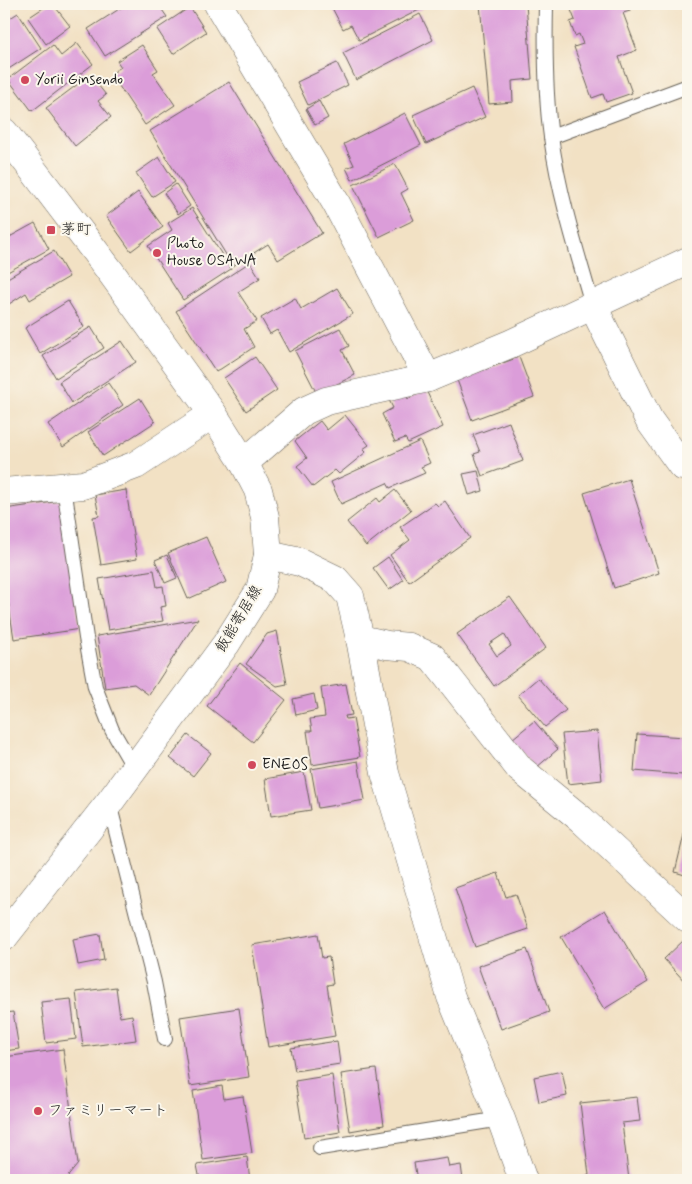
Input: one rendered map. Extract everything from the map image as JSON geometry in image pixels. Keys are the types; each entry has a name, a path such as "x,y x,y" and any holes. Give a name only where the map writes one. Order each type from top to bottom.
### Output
{"street":[{"path":"218,4 336,203 428,378"},
{"name":"飯能寄居線","path":"4,132 110,272 213,414 244,462 258,490 264,517 268,555 260,590 226,644 109,803 4,937"},
{"path":"244,462 304,411 326,401 428,378 510,344 592,304 688,261"},
{"path":"592,304 649,420 682,466 688,464"},
{"path":"4,492 83,485 136,466 213,414"},
{"path":"268,555 300,562 335,579 350,596 385,773 445,978 523,1180"},
{"path":"360,639 387,645 409,647 432,657 520,769 581,819 688,919"}],"lane":[{"path":"546,4 545,51 551,137 563,204 592,304"},
{"path":"551,137 688,86"},
{"path":"64,487 95,687 112,730 134,768"},
{"path":"109,803 154,982 165,1040"},
{"path":"320,1148 501,1119"}],"building":[{"path":"49,4 53,4 70,26 46,44 28,18"},
{"path":"127,4 158,4 167,17 105,56 88,29"},
{"path":"330,4 431,4 359,40 351,25 343,29"},
{"path":"480,4 526,4 532,79 512,81 513,102 489,104"},
{"path":"587,4 627,4 630,11 623,13 637,50 619,57 632,93 606,102 603,94 592,98 574,47 583,44 579,34 575,36 570,22 575,20 571,10"},
{"path":"190,7 206,32 173,54 157,29"},
{"path":"18,13 41,48 4,72 4,22"},
{"path":"420,14 433,40 356,80 343,53"},
{"path":"77,43 93,64 32,111 8,79 53,45 61,56"},
{"path":"142,45 158,70 153,73 175,105 145,125 111,74 121,67 117,61"},
{"path":"337,63 348,85 308,105 297,82"},
{"path":"90,75 106,95 98,101 111,117 75,146 46,108"},
{"path":"229,82 322,233 278,260 268,244 233,266 150,131"},
{"path":"472,88 485,117 426,144 413,115"},
{"path":"319,101 328,118 315,125 306,109"},
{"path":"405,113 421,145 352,180 346,168 354,165 344,144"},
{"path":"159,157 175,182 152,197 136,173"},
{"path":"395,164 408,189 401,193 414,220 379,237 353,185"},
{"path":"176,184 190,206 178,214 164,193"},
{"path":"138,192 163,227 131,251 106,216"},
{"path":"192,208 231,269 183,300 148,246 172,230 168,223"},
{"path":"35,223 49,249 4,274 4,240"},
{"path":"54,251 69,277 30,300 26,293 9,304 4,295 4,280"},
{"path":"250,262 260,278 238,292 257,321 244,329 254,347 216,372 176,311"},
{"path":"337,288 353,314 289,352 277,330 270,334 261,318 295,298 301,309"},
{"path":"68,301 84,327 40,354 25,328"},
{"path":"91,327 104,348 56,378 43,356"},
{"path":"340,328 349,346 342,350 355,375 317,394 295,351"},
{"path":"122,341 136,362 72,403 59,382"},
{"path":"255,357 277,390 246,411 224,378"},
{"path":"519,357 534,397 472,420 457,380"},
{"path":"108,383 123,405 63,447 48,424"},
{"path":"426,390 443,427 408,443 405,438 395,442 382,414 393,408 389,400 405,392 408,399"},
{"path":"140,398 155,422 103,456 88,432"},
{"path":"345,415 369,445 363,449 366,452 339,474 335,470 313,487 297,466 307,458 295,441 320,421 327,430"},
{"path":"509,422 523,461 482,476 474,454 480,452 473,435"},
{"path":"420,441 430,463 421,467 425,473 390,488 387,483 341,504 331,482"},
{"path":"478,471 483,491 469,495 463,474"},
{"path":"629,479 659,573 614,588 584,493"},
{"path":"126,490 137,559 101,565 93,517 99,516 95,495"},
{"path":"395,490 411,510 366,546 347,522 377,498 380,502"},
{"path":"61,501 80,629 14,639 4,574 4,509"},
{"path":"445,501 470,538 409,582 390,555 410,540 400,527 435,503 438,506"},
{"path":"206,537 226,582 188,599 168,553"},
{"path":"167,555 177,578 165,583 155,560"},
{"path":"388,557 403,580 389,590 373,568"},
{"path":"154,570 157,587 163,586 166,606 160,607 163,621 108,630 99,579"},
{"path":"510,597 546,648 494,686 457,634","holes":["504,634 511,646 497,656 489,644"]},
{"path":"198,619 149,695 134,684 105,688 97,636"},
{"path":"277,631 287,684 277,686 246,664 267,634"},
{"path":"240,663 286,700 253,742 207,706"},
{"path":"538,678 566,710 545,727 518,695"},
{"path":"346,684 352,715 345,716 346,719 353,718 360,757 312,765 307,731 312,731 310,719 325,717 321,688"},
{"path":"314,694 317,710 296,715 293,699"},
{"path":"534,721 558,749 536,768 512,739"},
{"path":"597,731 602,780 568,784 562,734"},
{"path":"637,734 685,737 683,775 634,771"},
{"path":"188,735 211,753 193,776 170,758"},
{"path":"358,761 365,800 318,808 311,769"},
{"path":"304,772 311,810 271,816 265,779"},
{"path":"688,818 688,876 675,872"},
{"path":"498,873 506,897 516,894 528,929 475,947 455,888"},
{"path":"605,910 648,982 604,1009 561,937"},
{"path":"100,934 104,960 78,965 73,939"},
{"path":"318,934 322,958 329,957 333,984 327,985 335,1036 268,1047 252,945"},
{"path":"684,940 688,944 688,985 664,959"},
{"path":"527,949 549,1012 501,1029 478,966"},
{"path":"116,987 120,1017 132,1015 136,1040 83,1047 76,992"},
{"path":"71,999 76,1039 46,1043 41,1002"},
{"path":"239,1008 249,1077 190,1086 180,1017"},
{"path":"13,1012 19,1049 4,1051 4,1013"},
{"path":"337,1041 340,1064 295,1071 291,1048"},
{"name":"ファミリーマート","path":"63,1049 78,1164 65,1180 4,1180 4,1057"},
{"path":"376,1069 384,1125 350,1131 341,1074"},
{"path":"562,1071 567,1096 539,1102 534,1077"},
{"path":"332,1075 340,1132 304,1138 295,1081"},
{"path":"222,1086 224,1099 243,1096 252,1153 203,1160 193,1091"},
{"path":"637,1097 640,1121 622,1123 629,1180 581,1180 581,1177 589,1175 580,1103"},
{"path":"247,1157 250,1180 200,1180 197,1165"},
{"path":"447,1158 449,1167 461,1165 463,1180 417,1180 414,1163"}],"place":[{"name":"Yorii Ginsendo","path":"25,80"},
{"name":"茅町","path":"51,230"},
{"name":"Photo House OSAWA","path":"157,253"},
{"name":"ENEOS","path":"252,765"},
{"name":"ファミリーマート","path":"38,1111"}]}
